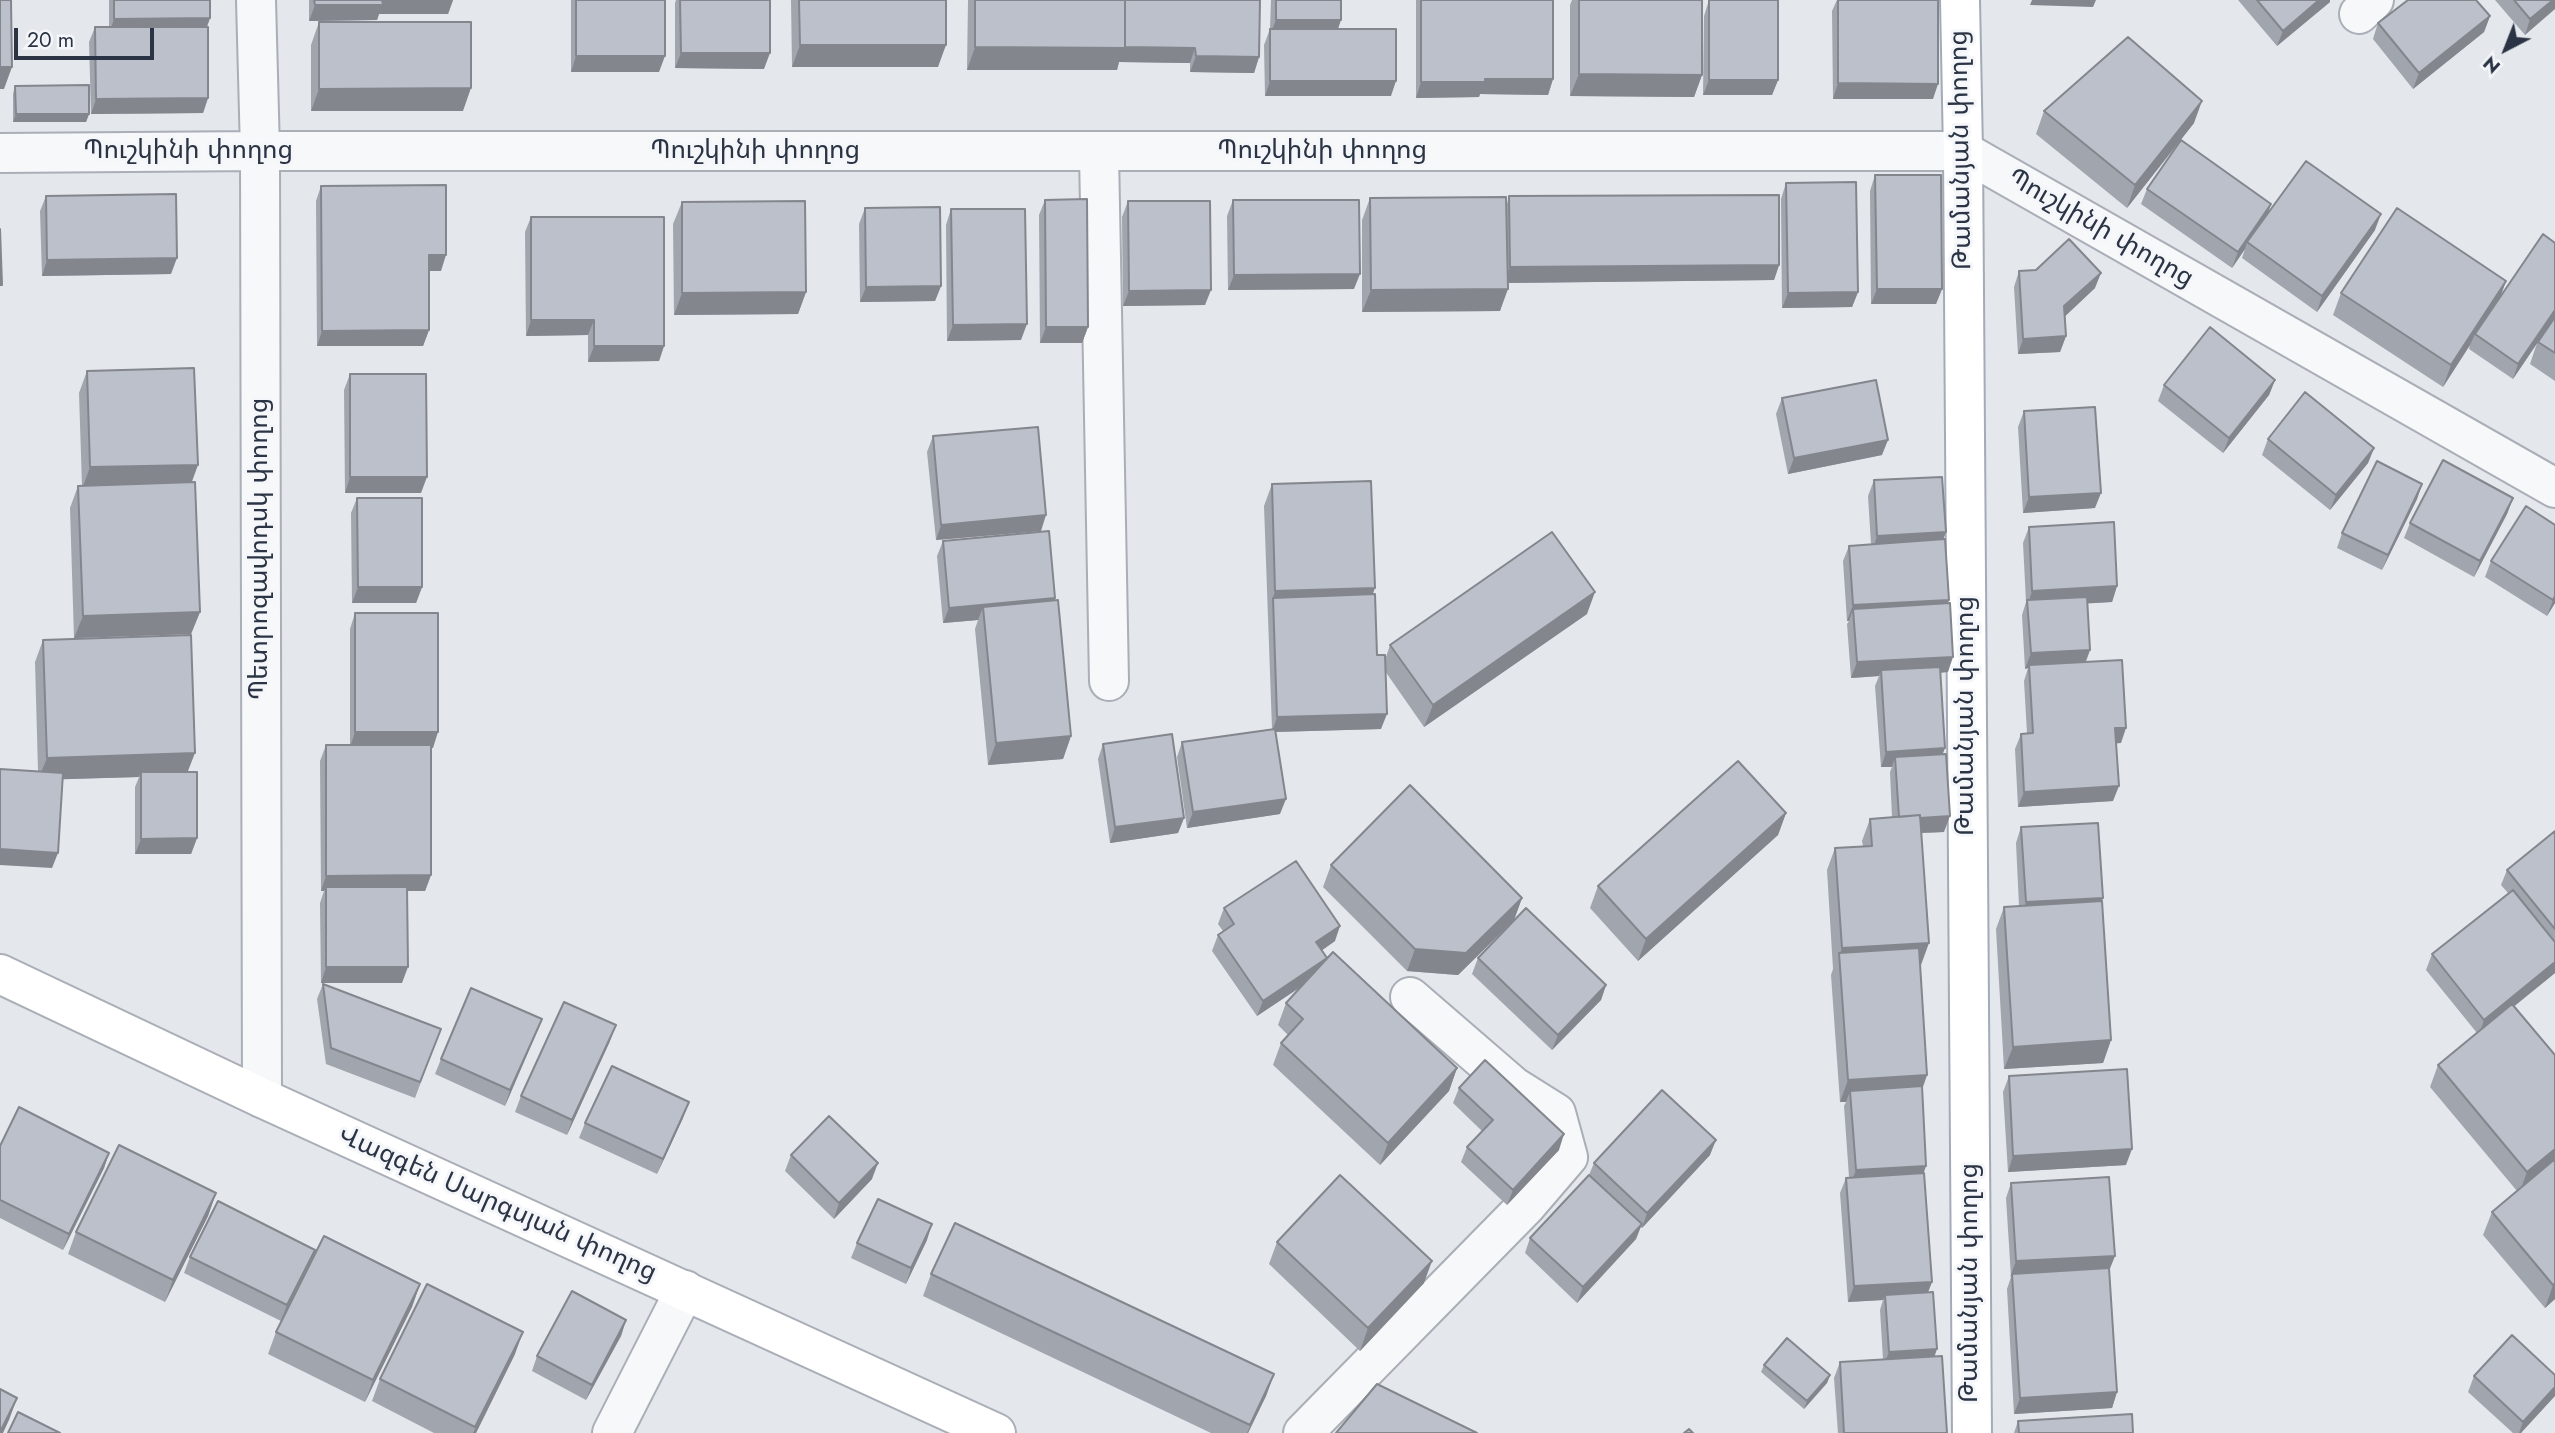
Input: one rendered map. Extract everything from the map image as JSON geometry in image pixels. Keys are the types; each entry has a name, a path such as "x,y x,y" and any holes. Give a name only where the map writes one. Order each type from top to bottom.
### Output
{"main road":[{"name":"Թամանյան փողոց","path":"1960,0 1972,1433"},
{"name":"Վազգեն Սարգսյան փողոց","path":"0,974 262,1098 996,1433"}],"street":[{"name":"Պետրոզավոդսկ փողոց","path":"256,0 260,151 262,1098"},
{"name":"Պուշկինի փողոց","path":"0,153 1963,151 2555,488"},
{"path":"1099,153 1108,681"},
{"path":"1303,1433 1526,1206 1568,1157 1556,1113 1513,1086 1410,997"},
{"path":"612,1433 685,1290"}],"building":[{"path":"0,0 11,0 12,67 0,67"},
{"path":"114,0 210,0 210,18 114,19"},
{"path":"314,0 382,0 383,5 315,5"},
{"path":"576,0 665,0 665,56 576,56"},
{"path":"680,0 770,0 770,53 681,53"},
{"path":"799,0 946,0 946,45 800,45"},
{"path":"975,0 1125,0 1125,48 975,47"},
{"path":"1125,0 1260,0 1259,57 1196,56 1195,48 1125,47"},
{"path":"1276,0 1341,0 1341,20 1276,20"},
{"path":"1421,0 1553,0 1553,79 1421,82"},
{"path":"1579,0 1702,0 1702,75 1579,74"},
{"path":"1709,0 1778,0 1778,80 1709,80"},
{"path":"1838,0 1938,0 1938,84 1838,83"},
{"path":"2257,0 2319,0 2283,31"},
{"path":"2408,0 2476,0 2490,16 2419,73 2378,23"},
{"path":"2514,0 2553,0 2530,19"},
{"path":"319,22 471,22 471,88 319,89"},
{"path":"95,27 208,27 208,98 96,99"},
{"path":"1270,29 1396,29 1396,81 1270,81"},
{"path":"2128,37 2202,101 2135,185 2044,111"},
{"path":"89,85 89,114 16,114 15,86"},
{"path":"2181,140 2271,204 2238,252 2147,189"},
{"path":"2306,161 2381,214 2322,296 2247,242"},
{"path":"1875,175 1941,175 1942,289 1877,289"},
{"path":"1856,182 1858,292 1788,293 1786,183"},
{"path":"446,185 446,255 429,255 429,330 322,331 321,186"},
{"path":"176,194 177,258 47,260 46,196"},
{"path":"1779,195 1779,265 1510,267 1509,196"},
{"path":"1506,197 1508,289 1371,290 1370,198"},
{"path":"1087,199 1088,327 1046,327 1045,200"},
{"path":"1233,200 1359,200 1360,274 1234,275"},
{"path":"805,201 806,292 682,293 682,202"},
{"path":"1128,201 1210,201 1211,290 1129,291"},
{"path":"940,207 941,286 866,287 865,208"},
{"path":"2397,208 2506,281 2451,365 2341,293"},
{"path":"951,209 1025,209 1027,324 953,325"},
{"path":"531,217 664,217 664,346 594,346 594,320 531,320"},
{"path":"0,229 2,285 0,285"},
{"path":"2543,234 2555,243 2555,310 2518,364 2475,334"},
{"path":"2069,239 2101,273 2064,306 2066,336 2023,339 2019,271 2036,270"},
{"path":"2555,317 2555,353 2538,342"},
{"path":"2210,327 2275,380 2229,438 2164,385"},
{"path":"194,368 198,465 90,467 87,371"},
{"path":"350,374 426,374 427,477 350,477"},
{"path":"1876,380 1888,440 1794,458 1782,398"},
{"path":"2305,392 2374,448 2336,495 2268,439"},
{"path":"2095,407 2101,493 2029,497 2024,411"},
{"path":"1038,427 1046,515 941,525 933,436"},
{"path":"2443,460 2513,498 2480,561 2410,523"},
{"path":"2377,461 2422,484 2388,555 2342,533"},
{"path":"1942,477 1946,532 1877,536 1874,480"},
{"path":"1371,481 1375,588 1275,591 1272,484"},
{"path":"195,482 200,612 83,616 78,486"},
{"path":"357,498 422,498 422,587 358,587"},
{"path":"2526,506 2555,525 2553,600 2491,561"},
{"path":"2114,522 2117,586 2032,591 2029,527"},
{"path":"1049,531 1055,598 949,608 943,541"},
{"path":"1552,532 1595,592 1433,705 1390,645"},
{"path":"1945,539 1949,600 1853,605 1849,546"},
{"path":"1375,594 1377,655 1385,655 1387,714 1277,717 1273,598"},
{"path":"2087,597 2090,650 2031,653 2027,600"},
{"path":"1058,600 1071,736 996,743 983,607"},
{"path":"1950,603 1953,657 1857,662 1853,609"},
{"path":"355,613 438,613 438,732 355,732"},
{"path":"191,635 195,753 47,758 43,640"},
{"path":"2122,660 2126,728 2115,728 2119,786 2024,792 2021,734 2033,733 2029,665"},
{"path":"1940,667 1945,748 1886,752 1881,670"},
{"path":"1275,729 1286,799 1193,812 1182,742"},
{"path":"1172,734 1184,818 1115,827 1103,744"},
{"path":"326,745 431,745 431,875 326,876"},
{"path":"1946,754 1950,816 1899,817 1895,757"},
{"path":"1738,761 1786,813 1646,939 1598,886"},
{"path":"0,769 63,773 58,853 0,849"},
{"path":"141,772 197,772 197,838 141,839"},
{"path":"1410,785 1522,898 1466,953 1415,949 1331,865"},
{"path":"1920,815 1929,943 1842,948 1835,848 1872,846 1870,819"},
{"path":"2098,823 2103,898 2026,902 2021,827"},
{"path":"2555,831 2555,929 2507,870"},
{"path":"1296,861 1340,926 1316,942 1327,958 1263,1001 1218,935 1234,924 1224,908"},
{"path":"326,887 407,887 408,967 326,967"},
{"path":"2513,890 2555,942 2555,962 2484,1020 2432,954"},
{"path":"2102,901 2111,1040 2013,1047 2004,907"},
{"path":"1526,908 1606,985 1558,1035 1478,958"},
{"path":"1919,948 1927,1075 1848,1080 1839,953"},
{"path":"1333,952 1457,1068 1388,1143 1281,1043 1303,1019 1286,1003"},
{"path":"323,984 441,1029 420,1082 331,1048"},
{"path":"471,988 542,1019 510,1090 441,1059"},
{"path":"564,1002 616,1025 572,1120 521,1096"},
{"path":"2512,1004 2555,1055 2555,1149 2527,1172 2438,1065"},
{"path":"1485,1060 1564,1134 1513,1190 1467,1147 1493,1120 1459,1088"},
{"path":"612,1066 689,1102 663,1159 585,1123"},
{"path":"2127,1069 2132,1149 2013,1156 2009,1076"},
{"path":"1922,1086 1926,1166 1856,1170 1850,1091"},
{"path":"1662,1090 1716,1140 1647,1213 1594,1163"},
{"path":"19,1107 109,1153 69,1234 0,1200 0,1146"},
{"path":"829,1116 878,1163 839,1203 791,1155"},
{"path":"119,1145 216,1193 173,1280 76,1232"},
{"path":"2555,1159 2555,1284 2553,1285 2492,1212"},
{"path":"1924,1173 1932,1282 1854,1286 1846,1178"},
{"path":"1340,1175 1432,1261 1368,1328 1277,1242"},
{"path":"1589,1175 1642,1224 1583,1287 1530,1238"},
{"path":"2109,1177 2115,1256 2016,1261 2011,1183"},
{"path":"878,1199 932,1224 911,1268 857,1243"},
{"path":"218,1201 315,1250 287,1305 190,1257"},
{"path":"955,1223 1274,1374 1250,1425 931,1274"},
{"path":"324,1236 420,1284 373,1380 276,1332"},
{"path":"2109,1268 2117,1392 2020,1398 2012,1274"},
{"path":"427,1284 523,1332 475,1427 380,1379"},
{"path":"572,1291 626,1320 592,1385 537,1356"},
{"path":"1933,1292 1937,1349 1889,1352 1885,1295"},
{"path":"2512,1335 2555,1375 2555,1387 2523,1422 2474,1376"},
{"path":"1787,1338 1830,1375 1807,1401 1764,1365"},
{"path":"1942,1356 1947,1433 1844,1433 1840,1362"},
{"path":"1377,1384 1477,1433 1336,1433"},
{"path":"0,1389 17,1398 0,1432"},
{"path":"18,1412 60,1433 8,1433"},
{"path":"2132,1414 2133,1433 2019,1433 2018,1421"}]}
